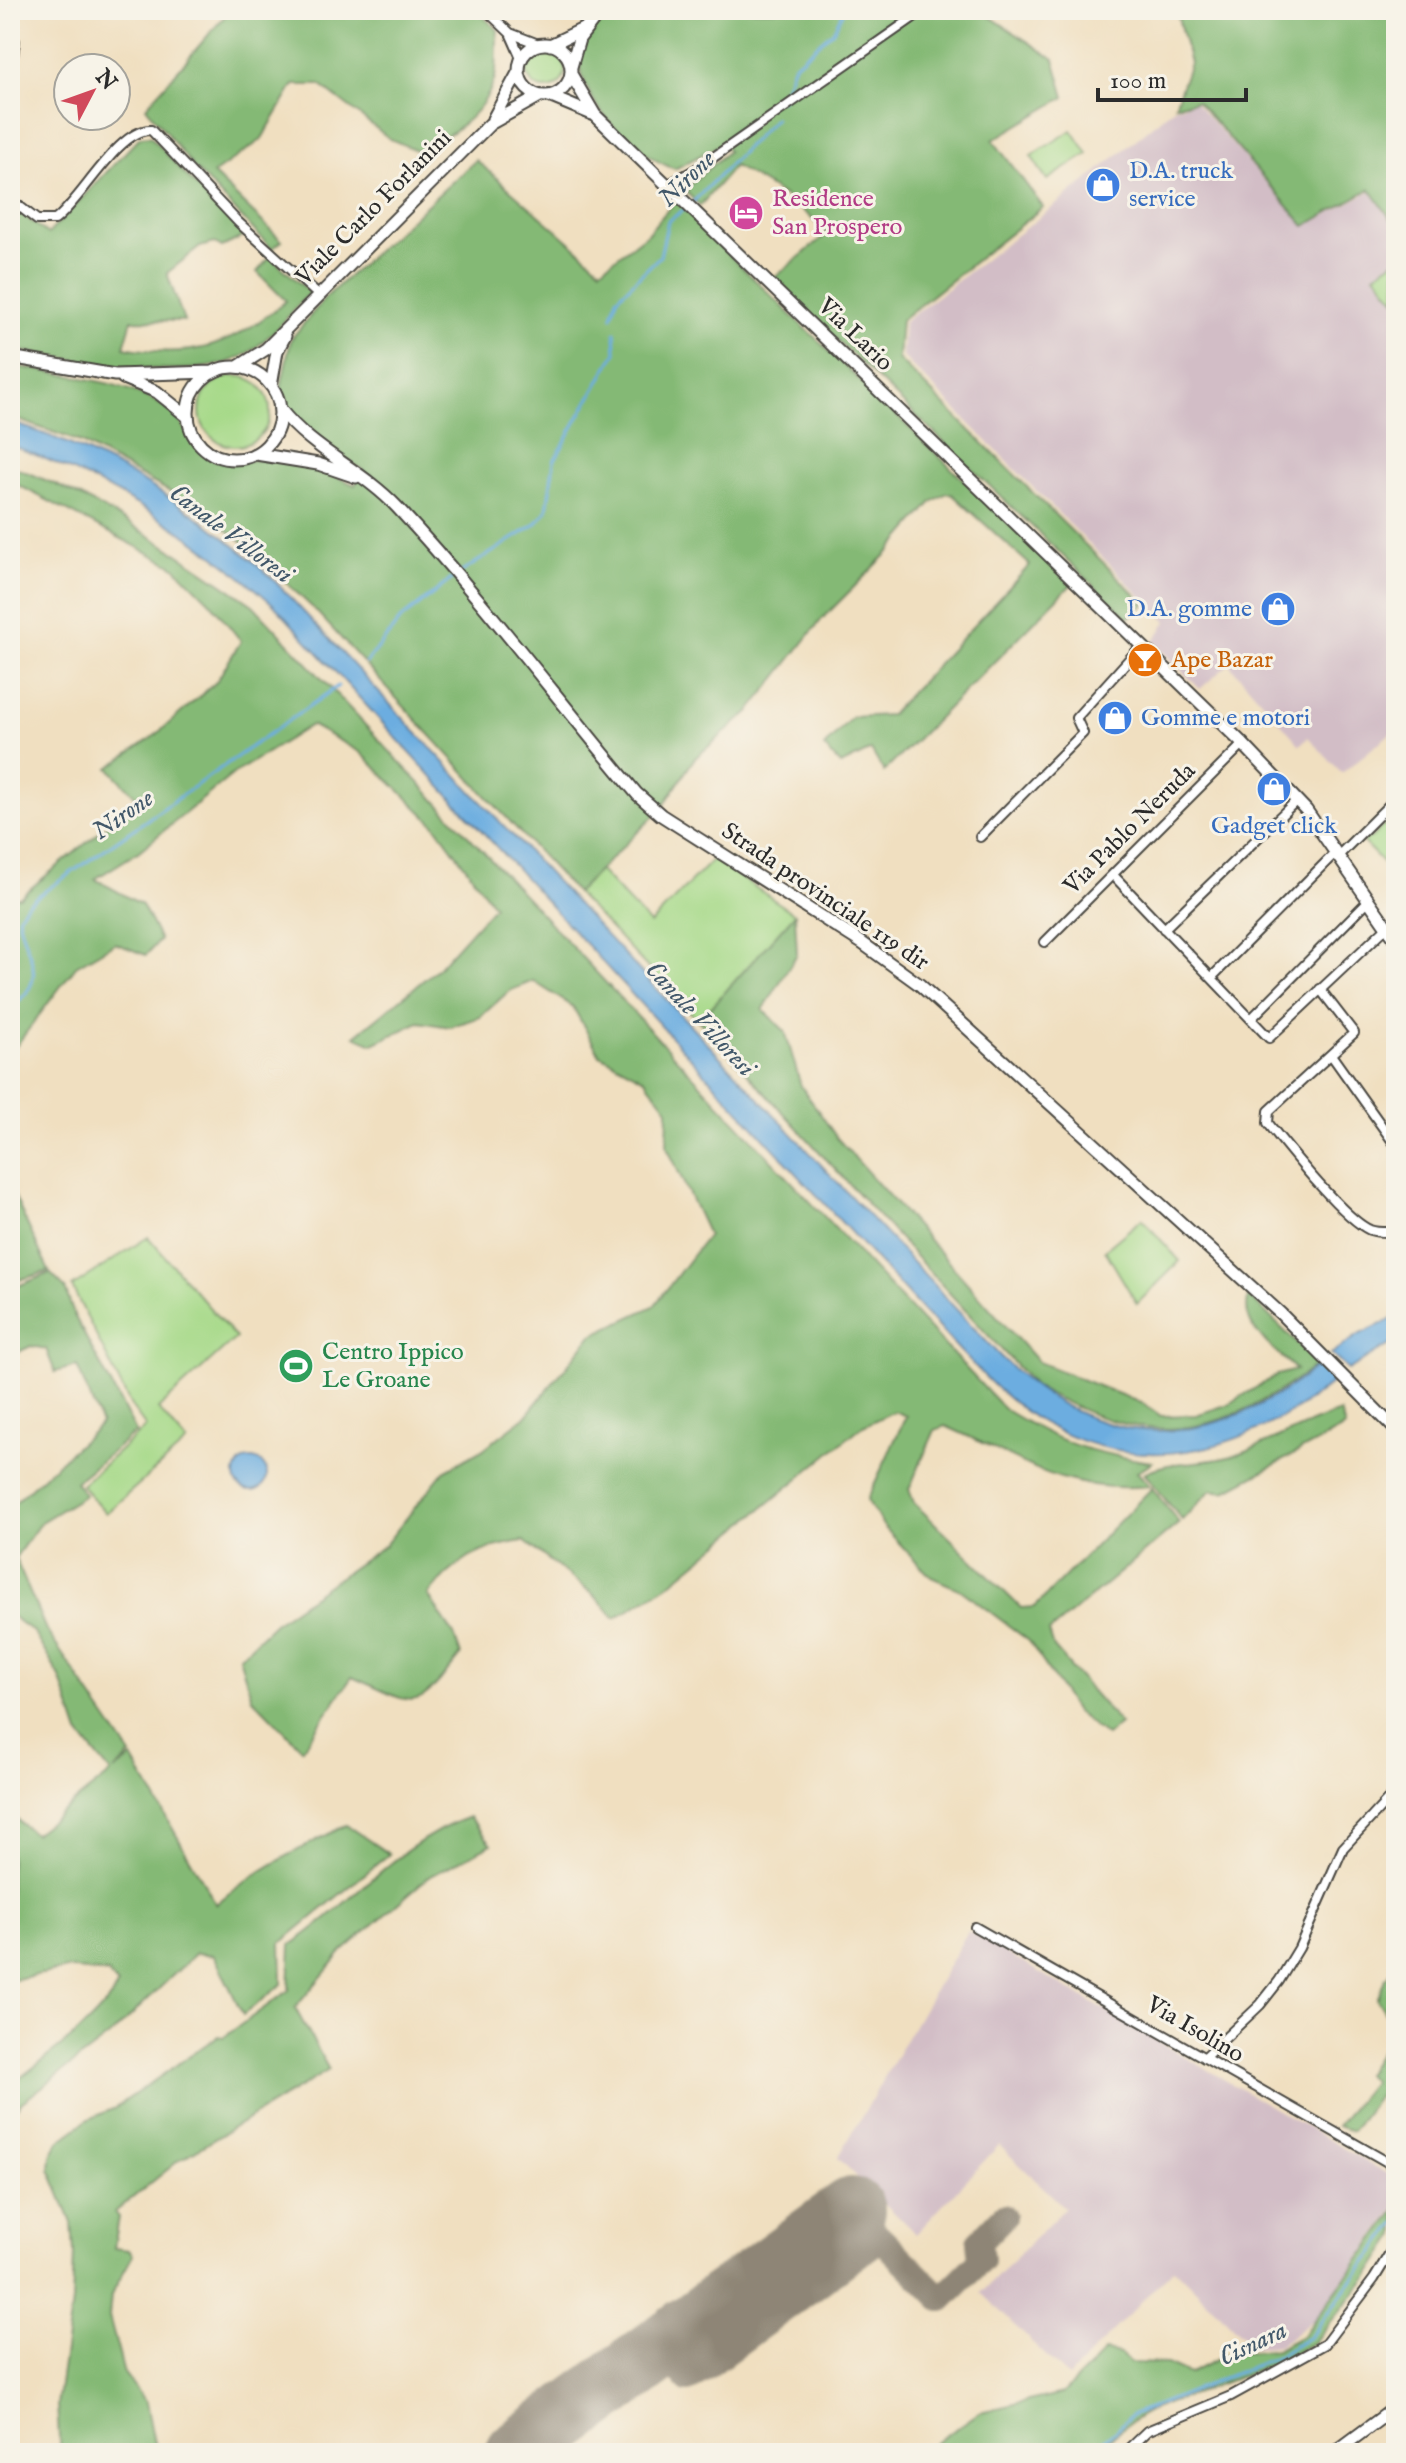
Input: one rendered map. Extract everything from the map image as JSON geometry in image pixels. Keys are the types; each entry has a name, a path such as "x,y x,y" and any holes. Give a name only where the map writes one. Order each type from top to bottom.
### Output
{"street":[{"path":"486,10 510,33 564,53 571,71"},
{"path":"510,33 523,84 544,96 566,87 586,27 601,10"},
{"path":"669,184 698,168 924,10"},
{"path":"520,65 526,52 586,27"},
{"path":"10,79 15,41"},
{"name":"Viale Carlo Forlanini","path":"490,124 520,65"},
{"name":"Via Lario","path":"571,71 595,115 1142,645 1297,800 1396,940"},
{"name":"Via Lario","path":"544,96 595,115"},
{"name":"Viale Carlo Forlanini","path":"238,367 266,349 317,294 490,124 509,110 544,96"},
{"path":"10,199 37,220 55,220 118,149 137,133 151,130 227,212 317,294"},
{"name":"Viale Carlo Forlanini","path":"271,386 277,351 291,324"},
{"path":"10,357 115,375 213,372 238,367 253,371 271,386 280,409 275,435 256,454 229,459 212,454 198,442 188,417 157,392 115,375"},
{"path":"188,417 194,391 213,372"},
{"name":"Strada provinciale 119 dir","path":"280,409 313,444 393,504 637,794 661,815 862,943 920,985 1313,1346 1396,1430"},
{"name":"Strada provinciale 119 dir","path":"256,454 318,464 360,478"},
{"path":"980,837 1083,733 1076,718 1142,645"},
{"name":"Via Pablo Neruda","path":"1045,942 1243,744"},
{"path":"1212,977 1396,798"},
{"path":"1164,929 1297,800"},
{"path":"1113,875 1269,1038 1387,927"},
{"path":"1251,1019 1369,900"},
{"path":"1320,989 1354,1033 1269,1111 1268,1123 1304,1167 1362,1224 1377,1231 1396,1232"},
{"path":"1332,1056 1396,1146"},
{"path":"1204,2058 1260,2005 1279,1981 1299,1948 1343,1848 1396,1791"},
{"name":"Via Isolino","path":"975,1927 1396,2167"},
{"path":"1124,2453 1147,2431 1231,2396 1325,2344 1374,2279 1396,2243"},
{"path":"1334,2453 1396,2407"}],"shaded area":[{"path":"1195,102 1305,227 1370,191 1396,228 1396,737 1391,733 1342,773 1308,737 1300,745 1229,664 1200,689 1153,642 1167,622 902,356 904,322 1084,183 1174,108"},
{"path":"968,1931 1396,2179 1396,2207 1314,2319 1280,2345 1254,2348 1174,2268 1068,2377 981,2293 1065,2208 999,2145 916,2234 838,2158"}],"green space":[{"path":"230,10 476,10 498,30 494,81 482,104 464,124 418,151 390,139 320,85 294,85 261,140 213,174 282,241 272,249 195,169 146,107"},
{"path":"611,10 980,10 1054,59 1065,97 993,140 1043,207 901,320 898,359 1145,604 1128,618 773,279 827,234 806,214 772,188 734,166 700,206 687,193 689,186 728,151 723,143 675,169 640,150 605,116 591,97 583,77 580,56 588,34"},
{"path":"1176,10 1396,10 1396,226 1370,189 1305,226 1197,101 1175,105 1190,63"},
{"path":"546,51 559,57 565,70 559,83 546,89 533,83 527,70 533,57"},
{"path":"1072,130 1088,154 1047,180 1031,156"},
{"path":"150,136 216,208 247,235 222,247 215,243 200,247 167,273 184,321 132,320 124,347 149,351 192,350 230,339 248,329 286,301 257,272 270,257 310,292 257,347 225,363 197,368 132,368 10,349 10,205 48,234 140,137"},
{"path":"476,160 601,269 647,234 677,199 704,231 1072,584 884,772 871,750 841,765 824,747 852,717 890,715 1030,565 953,495 947,493 932,502 888,553 822,619 750,711 694,759 662,808 576,893 315,610 241,540 185,500 78,441 10,417 10,365 96,380 139,393 157,403 173,414 199,451 212,459 292,464 355,485 363,470 326,446 291,411 281,387 291,339 325,298"},
{"path":"1396,260 1396,300 1375,274"},
{"path":"235,376 260,386 270,411 260,436 235,446 210,436 200,411 210,386"},
{"path":"10,466 106,510 253,605 1004,1409 1058,1439 1109,1454 1152,1462 1137,1472 1150,1486 1091,1485 1042,1471 945,1426 935,1430 909,1489 914,1503 1021,1608 1035,1607 1152,1488 1179,1523 1049,1632 1054,1648 1120,1724 1106,1736 1076,1712 1029,1641 961,1590 931,1577 884,1527 867,1500 906,1416 894,1411 861,1427 670,1584 615,1618 594,1595 524,1541 509,1543 482,1551 459,1564 428,1595 454,1635 461,1655 423,1696 414,1700 403,1699 352,1677 302,1749 252,1698 239,1657 277,1621 385,1545 444,1471 482,1450 525,1417 592,1335 654,1306 708,1235 667,1147 668,1109 645,1079 600,1055 573,1007 533,981 509,991 480,1017 450,1027 419,1022 373,1044 355,1036 437,969 494,906 435,825 360,752 311,725 233,774 138,852 95,879 142,905 160,940 146,955 115,943 76,966 10,1054 10,897 20,897 139,800 109,768 157,734 216,682 241,641 210,602 174,566 10,481"},
{"path":"1396,813 1396,876 1362,841 1372,837"},
{"path":"713,859 795,914 699,1021 576,893 599,870 650,924"},
{"path":"795,914 797,954 763,1010 785,1031 801,1086 837,1138 1038,1362 1144,1404 1161,1416 1196,1415 1229,1404 1277,1375 1296,1370 1254,1328 1247,1308 1249,1296 1318,1364 1281,1390 1246,1409 1213,1422 1179,1428 1146,1428 1111,1420 1074,1406 1034,1385 699,1021"},
{"path":"10,1187 49,1271 19,1280 10,1267"},
{"path":"1142,1219 1180,1261 1137,1304 1105,1250"},
{"path":"148,1237 236,1338 158,1409 187,1442 106,1513 81,1485 146,1427 132,1408 72,1287"},
{"path":"50,1273 65,1288 74,1315 136,1432 75,1482 85,1495 41,1522 15,1558 46,1630 131,1755 114,1771 132,1758 216,1904 263,1870 346,1825 389,1854 281,1943 282,1984 243,2015 214,1955 196,1953 113,2033 21,2103 10,2116 10,2086 84,2027 118,1985 107,1973 68,1969 10,1980 10,1814 34,1834 111,1773 79,1734 60,1677 33,1632 10,1615 10,1507 101,1424 77,1366 55,1372 46,1349 31,1346 10,1356 10,1289"},
{"path":"1340,1412 1345,1427 1224,1492 1211,1490 1182,1520 1144,1473 1166,1465 1235,1455"},
{"path":"469,1817 492,1844 427,1878 343,1951 295,2008 329,2070 178,2161 115,2212 119,2217 114,2248 129,2250 133,2255 111,2295 109,2317 124,2373 146,2403 154,2443 161,2453 60,2453 57,2405 72,2302 74,2253 72,2223 50,2169 51,2155 59,2141 87,2120 115,2108 218,2036 224,2037 289,1990 291,1945 420,1842"},
{"path":"1396,1966 1396,2072 1352,2131 1337,2126 1373,2081 1365,2074 1395,2028 1377,2000 1385,1979"},
{"path":"1396,2210 1396,2235 1369,2276 1313,2343 1271,2365 1148,2411 1118,2431 1096,2453 921,2453 980,2412 1063,2393 1105,2351 1120,2354 1131,2363 1167,2364 1189,2374 1238,2348 1246,2352 1276,2350 1302,2336"}],"water":[{"name":"Canale Villoresi","path":"10,422 82,450 150,485 213,528 272,578 1000,1356 1038,1389 1078,1412 1118,1426 1159,1431 1199,1427 1240,1414 1281,1392 1321,1363 1337,1379 1304,1404 1269,1424 1233,1439 1196,1449 1159,1453 1120,1451 1082,1441 1043,1423 1020,1408 960,1351 274,605 214,556 150,512 82,475 10,445"},
{"path":"1396,1317 1396,1341 1348,1370 1331,1354 1360,1334"},
{"path":"251,1459 263,1463 267,1475 263,1487 251,1491 239,1487 235,1475 239,1463"}],"waterway":[{"name":"Nirone","path":"781,100 793,66 833,31 844,10"},
{"name":"Nirone","path":"691,204 775,118"},
{"name":"Nirone","path":"612,316 617,298 660,256 668,221 685,209"},
{"name":"Nirone","path":"460,573 536,524 547,510 554,461 616,352 615,332"},
{"name":"Nirone","path":"366,663 401,619 453,578"},
{"name":"Nirone","path":"10,1008 23,997 33,976 33,966 18,917 28,903 338,686"},
{"name":"Cisnara","path":"1090,2453 1131,2416 1278,2356 1309,2337 1396,2223"}],"taxiway":[{"path":"664,2346 688,2380 881,2238 852,2210"},
{"path":"881,2238 942,2299 981,2260 979,2242 1003,2217"}],"runway":[{"path":"518,2453 852,2210"}],"place":[{"name":"D.A. truck service","path":"1103,185"},
{"name":"Residence San Prospero","path":"746,213"},
{"name":"D.A. gomme","path":"1278,609"},
{"name":"Ape Bazar","path":"1145,660"},
{"name":"Gomme e motori","path":"1115,718"},
{"name":"Gadget click","path":"1274,789"},
{"name":"Centro Ippico Le Groane","path":"296,1366"}]}
